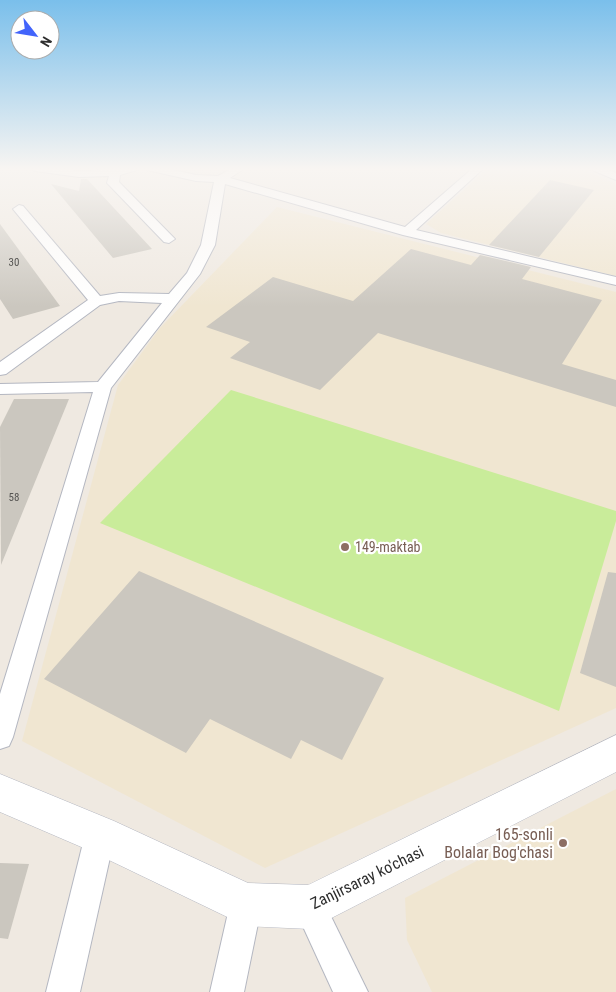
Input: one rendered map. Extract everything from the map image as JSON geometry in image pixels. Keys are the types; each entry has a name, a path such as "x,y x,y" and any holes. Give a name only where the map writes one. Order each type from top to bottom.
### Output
{"street":[{"name":"Zanjirsaray ko'chasi","path":"0,794 100,834 246,904 310,907 616,753"}],"lane":[{"path":"23,214 96,301"},
{"path":"144,214 169,239"},
{"path":"0,737 103,387 193,274 208,245 214,214"},
{"path":"345,214 407,232 616,281"},
{"path":"407,232 427,214"},
{"path":"0,370 96,301 119,297 173,299"},
{"path":"0,389 103,387"},
{"path":"62,992 100,834"},
{"path":"227,992 246,904"},
{"path":"310,907 351,992"}],"shaded area":[{"name":"149-maktab","path":"270,214 306,214 616,292 616,708 265,868 22,741 118,385 160,328"},
{"path":"437,214 616,214 616,276 441,233 426,224"},
{"name":"165-sonli Bolalar Bog'chasi","path":"616,789 616,992 432,992 407,940 405,898"}],"green space":[{"path":"231,390 616,511 616,521 559,711 100,523"}],"building":[{"path":"76,214 120,214 152,249 113,258"},
{"path":"518,214 574,214 539,257 489,245"},
{"path":"0,224 60,306 13,319 0,299"},
{"path":"411,249 471,265 480,255 531,267 522,279 602,300 562,364 616,380 616,407 378,333 320,390 230,358 250,342 206,327 273,277 353,301"},
{"path":"14,399 69,399 1,565 0,427"},
{"path":"139,571 384,678 342,760 301,740 291,759 210,719 186,753 44,679"},
{"path":"608,572 616,573 616,687 580,673"},
{"path":"0,863 29,864 8,939 0,938"}],"place":[{"name":"149-maktab","path":"345,547"},
{"name":"165-sonli Bolalar Bog'chasi","path":"563,843"}]}
